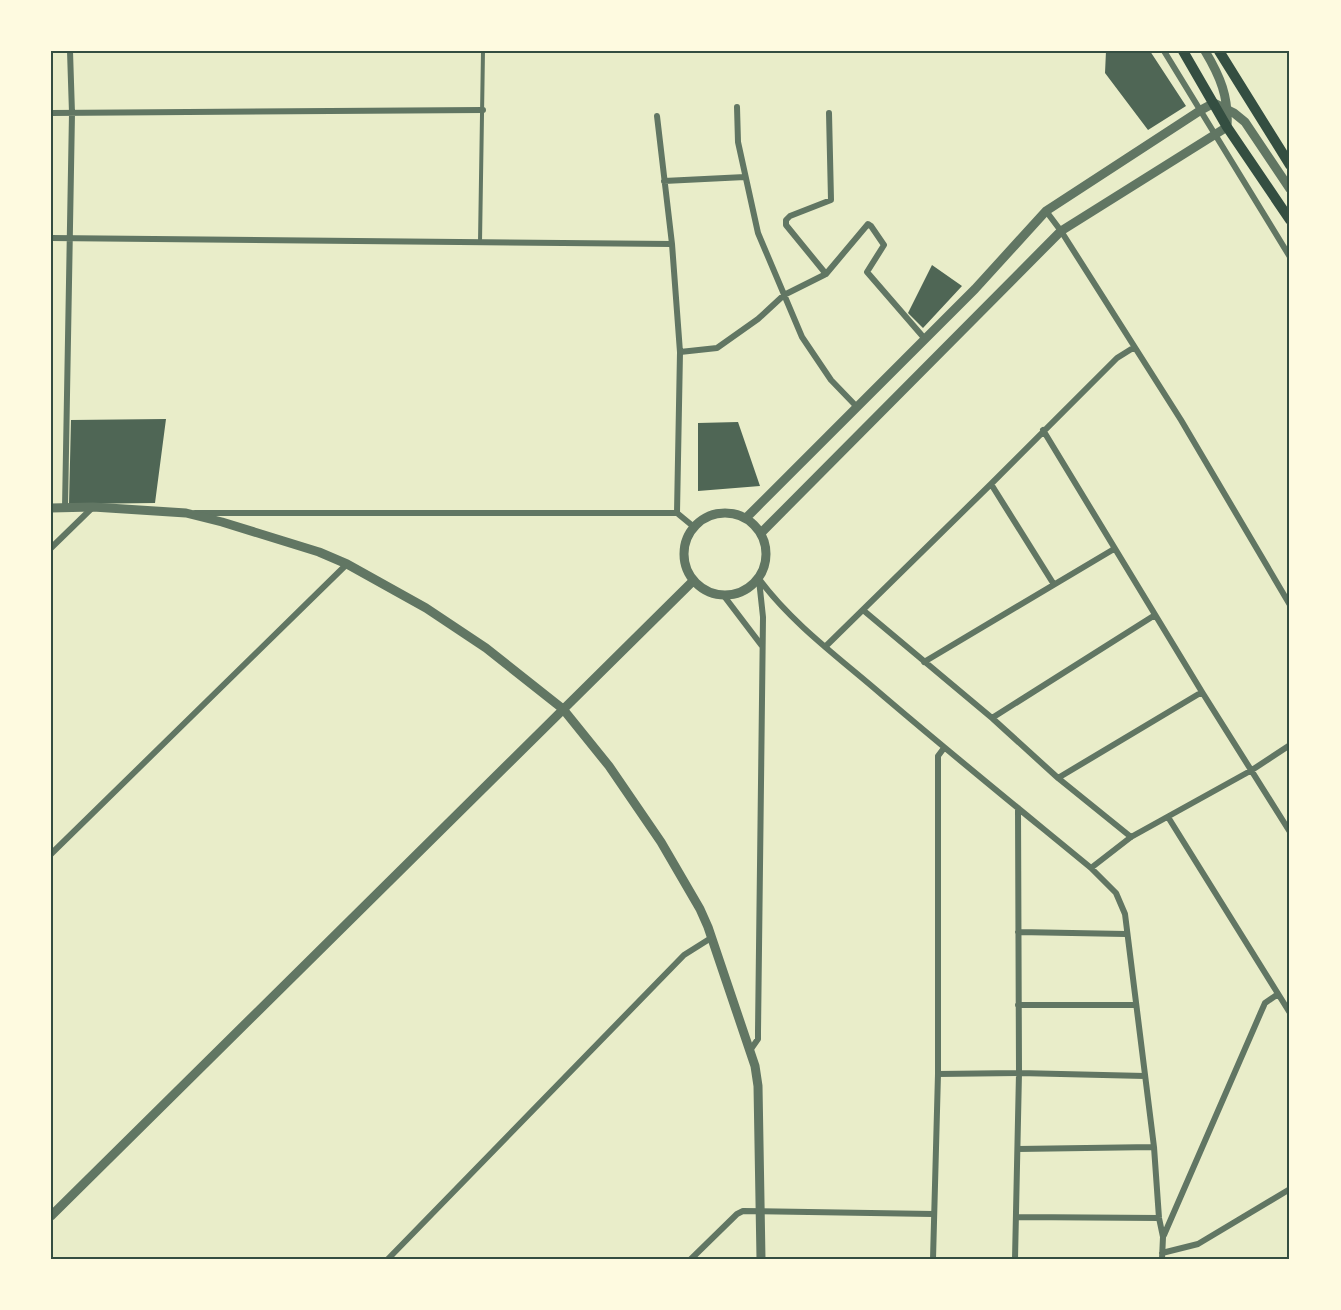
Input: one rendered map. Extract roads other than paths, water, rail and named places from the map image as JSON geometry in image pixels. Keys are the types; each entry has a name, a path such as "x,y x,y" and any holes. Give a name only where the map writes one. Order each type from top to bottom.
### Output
{"main road":[{"path":"1183,51 1227,127 1290,220"},
{"path":"1219,51 1290,165"}],"street":[{"path":"65,508 72,113 70,51"},
{"path":"1164,51 1290,256"},
{"path":"761,533 1061,231 1227,127 1228,110 1223,84 1205,51"},
{"path":"746,518 975,289 1046,211 1201,110 1214,103 1240,117 1251,129 1290,189"},
{"path":"737,107 738,142 758,233 802,337 831,380 857,407"},
{"path":"51,113 483,110"},
{"path":"826,274 786,225 786,220 790,216 831,200 829,112"},
{"path":"657,116 672,244 680,352 677,513"},
{"path":"664,181 745,177"},
{"path":"1046,211 1181,420 1290,605"},
{"path":"680,352 717,348 758,319 784,295 826,274 868,224 884,245 867,272 925,339"},
{"path":"51,238 672,244"},
{"path":"825,647 1117,358 1133,348"},
{"path":"1043,430 1114,549 1290,832"},
{"path":"991,484 1053,583"},
{"path":"51,548 93,507"},
{"path":"51,508 93,507 186,513 677,513 694,527"},
{"path":"186,513 319,552 347,564 435,614 486,648 563,709 609,766 661,842 700,909 751,1049 758,1086 761,1259"},
{"path":"724,513 746,518 761,533 765,544 767,556 764,568 759,579 749,588 737,594 724,596 712,594 693,581 687,571 684,548 688,537 703,519 713,515 724,513"},
{"path":"924,662 1053,583 1114,549"},
{"path":"51,854 347,564"},
{"path":"751,1049 758,1039 763,617 759,579"},
{"path":"759,579 775,601 825,647 1091,868 1106,882 1121,903 1125,914 1154,1147 1159,1218 1163,1237 1162,1256 1198,1244 1290,1189"},
{"path":"51,1216 693,581"},
{"path":"724,596 762,646"},
{"path":"863,610 992,718 1058,778 1131,837"},
{"path":"992,718 1155,615"},
{"path":"1058,778 1202,692"},
{"path":"1091,868 1131,837 1252,770 1290,745"},
{"path":"933,1259 938,1074 938,756 944,748"},
{"path":"1015,1259 1019,1073 1018,808"},
{"path":"1168,817 1290,1013"},
{"path":"1018,932 1126,934"},
{"path":"388,1259 684,955 711,938"},
{"path":"1163,1237 1261,1011 1265,1003 1278,994"},
{"path":"1018,1005 1135,1005"},
{"path":"938,1074 1145,1076"},
{"path":"1018,1149 1154,1147"},
{"path":"691,1259 737,1214 751,1210 933,1214"},
{"path":"1016,1217 1159,1218"}],"lane":[{"path":"480,243 483,51"}]}
